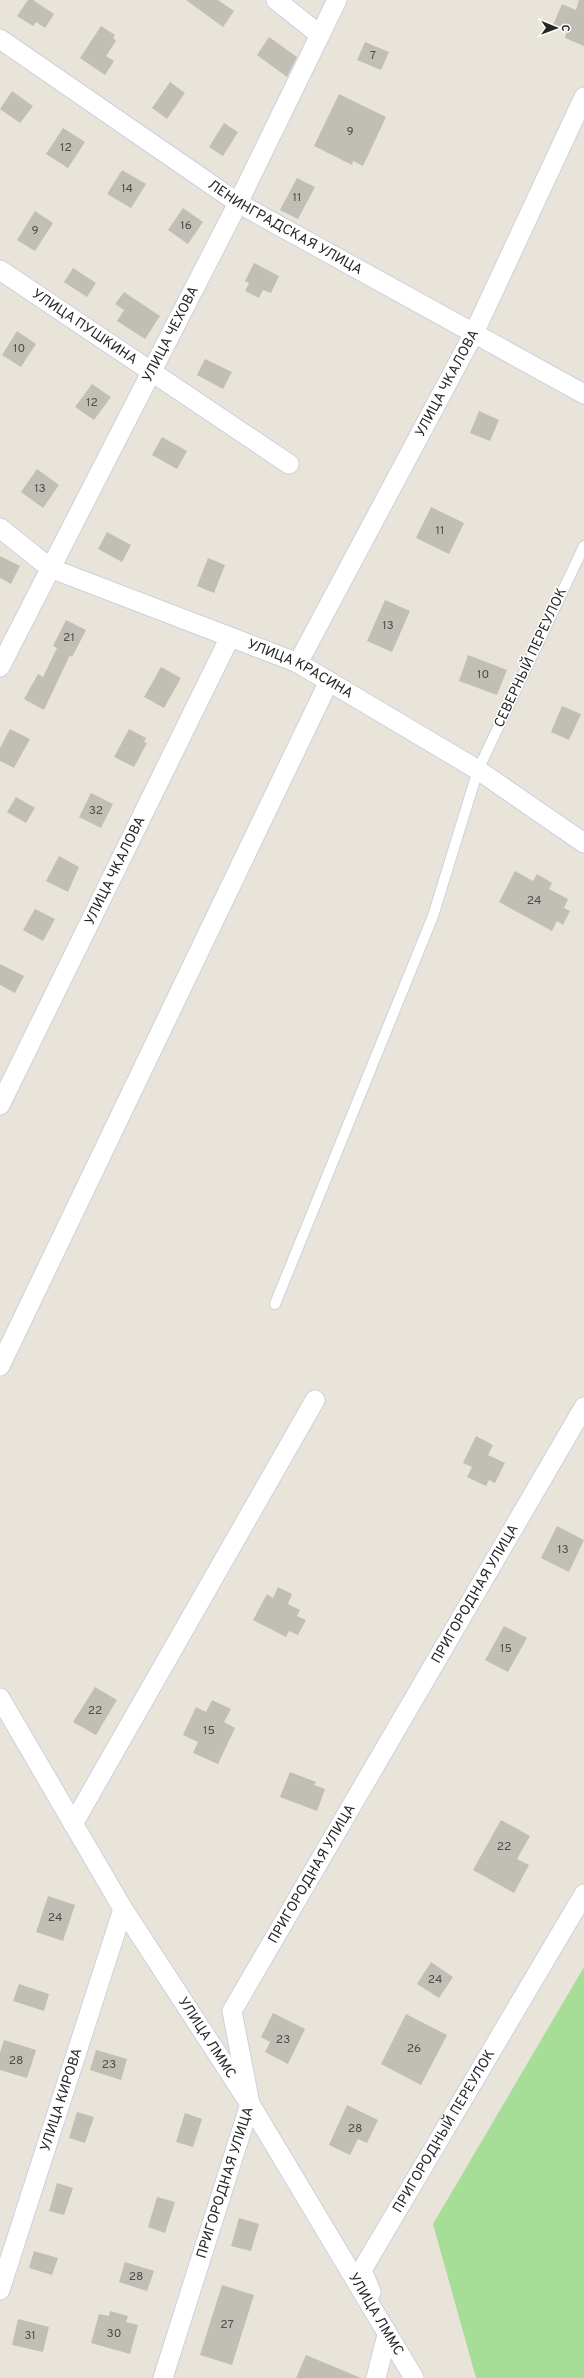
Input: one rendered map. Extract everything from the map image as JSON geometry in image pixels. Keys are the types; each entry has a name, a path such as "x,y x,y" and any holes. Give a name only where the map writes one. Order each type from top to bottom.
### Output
{"street":[{"path":"276,0 320,35"},
{"name":"УЛИЦА ЧЕХОВА","path":"0,667 238,203 337,0"},
{"name":"ЛЕНИНГРАДСКАЯ УЛИЦА","path":"0,39 238,203 584,394"},
{"name":"УЛИЦА ЧКАЛОВА","path":"298,663 474,333 584,97"},
{"name":"УЛИЦА ПУШКИНА","path":"0,270 289,464"},
{"name":"УЛИЦА КРАСИНА","path":"0,528 50,568 298,663 478,770 584,843"},
{"name":"УЛИЦА ЧКАЛОВА","path":"0,1105 230,637"},
{"path":"0,1366 328,681"},
{"path":"73,1824 315,1400"},
{"name":"ПРИГОРОДНАЯ УЛИЦА","path":"163,2378 250,2104 232,2011 584,1407"},
{"name":"УЛИЦА ЛММС","path":"0,1698 123,1909 250,2104 414,2378"},
{"name":"ПРИГОРОДНЫЙ ПЕРЕУЛОК","path":"387,2335 362,2270 584,1894"},
{"name":"УЛИЦА КИРОВА","path":"0,2290 123,1909"},
{"path":"376,2378 387,2335"}],"lane":[{"name":"СЕВЕРНЫЙ ПЕРЕУЛОК","path":"275,1304 433,916 478,770 584,546"}],"green space":[{"path":"584,1967 584,2378 476,2378 433,2224"}],"building":[{"path":"28,0 33,0 54,14 45,28 36,22 33,26 17,16"},
{"path":"186,0 218,0 234,11 223,27"},
{"path":"579,0 584,0 584,46 565,38 567,31 553,25 562,4 576,10"},
{"path":"101,26 115,35 113,38 116,41 106,56 114,61 105,75 80,58"},
{"path":"269,37 297,57 287,77 257,55"},
{"path":"365,42 389,52 381,70 357,60"},
{"path":"170,82 185,93 167,119 152,108"},
{"path":"12,91 33,106 20,123 0,109"},
{"path":"339,94 386,117 363,166 353,161 352,165 314,146"},
{"path":"224,123 238,132 223,156 209,147"},
{"path":"63,128 85,142 68,168 46,154"},
{"path":"122,170 146,184 131,208 107,194"},
{"path":"297,178 315,187 298,219 280,210"},
{"path":"183,208 203,222 188,244 168,230"},
{"path":"35,211 53,223 35,251 17,240"},
{"path":"254,263 279,276 271,293 263,290 259,298 245,291 249,283 245,281"},
{"path":"73,268 96,283 87,297 64,282"},
{"path":"124,292 160,316 145,339 117,321 124,310 115,304"},
{"path":"17,331 36,344 21,367 2,355"},
{"path":"205,359 232,372 223,389 197,375"},
{"path":"92,384 111,397 94,420 75,407"},
{"path":"479,411 499,420 490,441 470,433"},
{"path":"162,437 187,451 177,469 152,455"},
{"path":"37,469 59,485 43,508 21,492"},
{"path":"431,507 464,523 449,554 416,538"},
{"path":"107,532 131,545 122,562 98,549"},
{"path":"0,556 20,566 11,584 0,578"},
{"path":"208,558 225,565 214,593 197,586"},
{"path":"385,600 410,611 392,652 367,641"},
{"path":"66,620 86,630 72,657 70,655 44,710 24,699 38,674 43,677 57,648 53,646"},
{"path":"468,655 507,670 497,695 459,681"},
{"path":"161,667 181,678 164,708 144,697"},
{"path":"562,706 581,714 569,740 551,732"},
{"path":"10,729 30,739 14,768 0,761 0,748"},
{"path":"129,729 146,738 144,742 147,743 134,767 114,757"},
{"path":"91,793 113,804 101,828 79,817"},
{"path":"16,797 35,808 26,823 7,812"},
{"path":"59,856 79,867 68,892 46,881"},
{"path":"515,871 533,881 537,874 552,883 549,889 568,899 564,908 570,911 563,925 557,921 552,931 499,902"},
{"path":"35,909 55,919 43,941 23,930"},
{"path":"0,964 24,976 15,993 0,985"},
{"path":"476,1436 493,1445 488,1455 505,1463 495,1483 489,1480 486,1486 467,1477 472,1467 463,1463"},
{"path":"557,1526 584,1540 569,1572 541,1558"},
{"path":"278,1587 292,1594 288,1604 300,1610 297,1616 306,1620 298,1635 289,1631 286,1637 253,1620 267,1594 273,1598"},
{"path":"504,1626 527,1638 508,1672 485,1660"},
{"path":"95,1687 117,1700 96,1735 73,1722"},
{"path":"212,1700 231,1709 224,1722 235,1728 218,1764 193,1753 198,1742 183,1735 196,1707 206,1712"},
{"path":"290,1772 316,1782 314,1785 325,1789 317,1811 280,1797"},
{"path":"501,1820 530,1836 517,1859 529,1865 514,1893 473,1870"},
{"path":"48,1896 75,1905 63,1941 36,1932"},
{"path":"431,1962 453,1977 439,1998 417,1984"},
{"path":"19,1984 49,1994 44,2011 13,2001"},
{"path":"273,2013 305,2029 288,2064 265,2052 270,2042 261,2037"},
{"path":"406,2014 447,2035 421,2085 381,2064"},
{"path":"4,2040 36,2050 27,2078 0,2070 0,2053"},
{"path":"96,2050 127,2059 121,2080 90,2070"},
{"path":"347,2105 378,2120 367,2143 358,2139 350,2155 329,2145"},
{"path":"77,2112 94,2117 85,2143 69,2138"},
{"path":"185,2113 202,2119 193,2147 176,2142"},
{"path":"57,2183 73,2188 64,2215 49,2211"},
{"path":"157,2197 175,2202 165,2233 148,2227"},
{"path":"239,2218 259,2224 251,2251 231,2246"},
{"path":"34,2251 58,2258 52,2275 29,2268"},
{"path":"125,2262 154,2271 147,2291 119,2282"},
{"path":"222,2285 254,2295 232,2365 200,2355"},
{"path":"110,2311 128,2316 126,2322 138,2325 130,2354 91,2343 99,2314 109,2316"},
{"path":"18,2319 49,2327 43,2352 12,2345"},
{"path":"306,2355 361,2378 296,2378"}]}
